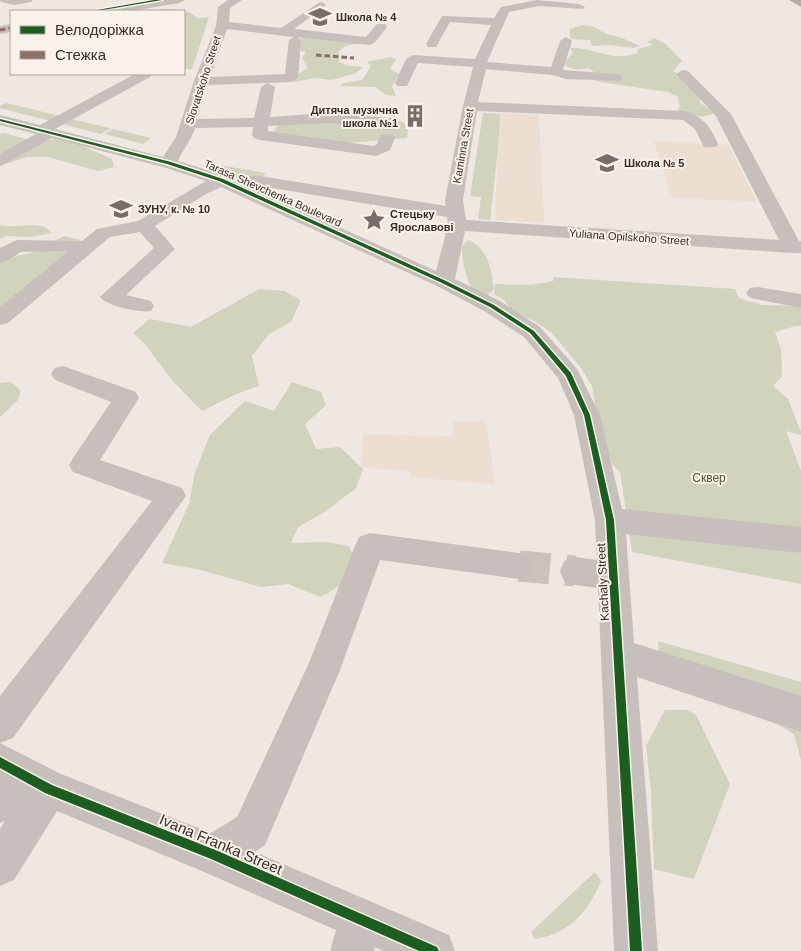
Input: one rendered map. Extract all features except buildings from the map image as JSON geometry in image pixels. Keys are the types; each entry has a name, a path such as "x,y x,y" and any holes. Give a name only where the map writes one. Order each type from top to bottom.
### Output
{"main road":[{"path":"795,0 801,4"}],"street":[{"path":"5,0 14,2 27,0"},
{"path":"119,10 179,0"},
{"name":"Slovatskoho Street","path":"169,163 174,151 184,138 203,76 222,25 224,7 236,0"},
{"path":"432,44 446,18 500,18 505,10 539,3 579,8"},
{"path":"284,31 320,5"},
{"name":"Kaminna Street","path":"444,282 456,219 454,200 470,106 480,64 500,18"},
{"path":"222,25 369,41 381,27"},
{"path":"190,71 203,76 291,78 295,40"},
{"path":"553,71 557,69 566,41"},
{"path":"402,83 413,59 553,71 566,75 615,78"},
{"path":"684,74 724,114 796,247"},
{"path":"0,161 143,75"},
{"path":"188,124 260,122 328,118 392,123 384,147 376,151 260,135 260,122 268,87"},
{"path":"470,106 684,116 697,120 703,127 710,144"},
{"name":"Tarasa Shevchenka Boulevard","path":"0,120 169,163 221,180 444,282"},
{"path":"0,318 104,233 144,226 200,190 221,180"},
{"name":"Tarasa Shevchenka Boulevard","path":"221,180 260,181 456,219"},
{"name":"Yuliana Opilskoho Street","path":"456,219 796,247"},
{"path":"142,306 111,297 165,249 144,226"},
{"path":"0,257 17,246 63,245 86,247"},
{"name":"Kachaly Street","path":"444,282 492,306 532,332 569,376 587,415 610,520 636,951"},
{"path":"757,293 801,301"},
{"path":"0,725 172,496 82,465 127,398 63,374"},
{"path":"610,520 801,540"},
{"path":"214,855 251,831 323,670 370,546 519,566"},
{"path":"575,572 614,576"},
{"path":"618,654 801,714"},
{"path":"0,866 17,782"},
{"name":"Ivana Franka Street","path":"17,782 214,855 356,935 433,951"}],"green space":[{"path":"185,11 197,18 209,17 192,69 185,69"},
{"path":"582,25 594,27 607,34 640,46 634,48 608,45 592,46 590,40 570,39 570,29"},
{"path":"316,31 359,44 348,45 339,51 339,62 349,66 363,67 356,73 332,80 316,78 293,82 289,80 308,68 302,58 306,52 299,49 301,38 294,34"},
{"path":"654,38 666,44 682,61 673,71 684,77 702,97 699,102 715,113 706,116 686,115 678,110 680,106 678,97 668,92 600,82 592,79 593,71 589,68 572,69 564,63 572,54 571,48 613,56 629,56 637,53 638,49 653,45 647,42"},
{"path":"390,57 396,59 390,69 399,74 392,86 396,96 386,95 375,87 340,86 343,83 362,80 371,66 367,62"},
{"path":"6,103 60,116 51,121 0,108 0,106"},
{"path":"483,113 502,114 490,220 478,219 481,197 470,196"},
{"path":"71,119 110,128 101,134 62,124"},
{"path":"380,119 403,122 408,128 407,138 348,143 283,136 274,132 279,122"},
{"path":"113,129 151,138 143,144 105,134"},
{"path":"4,133 37,142 54,139 69,140 112,159 114,167 98,171 48,157 26,157 0,166 0,134"},
{"path":"212,164 266,173 262,178 207,169"},
{"path":"0,225 41,226 52,233 29,237 5,236 0,239"},
{"path":"64,236 89,244 0,309 0,260 34,252"},
{"path":"468,240 480,248 488,260 494,289 487,296 475,292 467,277 462,246"},
{"name":"Сквер","path":"553,277 735,289 739,298 762,305 801,306 801,326 775,332 781,349 782,376 773,386 788,399 801,432 801,435 786,431 801,471 801,584 632,552 620,472 613,465 599,429 592,386 581,368 551,332 532,320 512,311 504,300 494,294 495,284 539,284 553,281"},
{"path":"259,289 284,291 301,300 291,322 269,334 252,356 259,386 234,395 202,411 172,380 144,343 133,333 150,319 191,327"},
{"path":"11,382 21,391 18,400 0,417 0,383"},
{"path":"292,382 321,392 326,405 305,424 316,449 340,447 363,469 356,488 326,511 298,527 291,543 325,542 349,546 360,573 321,597 288,584 261,587 197,569 162,563 189,504 195,472 210,435 245,401 274,411"},
{"path":"658,641 801,682 801,760 794,734 659,654"},
{"path":"665,710 687,710 696,715 730,784 694,879 654,869 651,792 646,746"},
{"path":"595,872 601,881 584,911 568,926 558,932 535,939 531,932"}],"shaded area":[{"path":"500,113 539,115 544,223 495,220"},
{"path":"654,141 729,145 757,202 672,198"},
{"path":"453,421 486,421 495,484 410,477 410,471 361,467 363,434 453,437"}],"tunnel":[{"path":"519,566 575,571"}],"marked path":[{"path":"0,30 10,28"},
{"path":"316,55 354,58"}],"cycle path":[{"path":"99,10 160,0"},
{"path":"0,120 169,163 221,180 444,282 492,306 532,332 569,375 587,415 610,520 636,951"},
{"path":"0,762 49,789 214,855 433,951"}],"place":[{"name":"Школа № 4","path":"320,17"},
{"name":"Дитяча музична школа №1","path":"415,116"},
{"name":"Школа № 5","path":"607,163"},
{"name":"ЗУНУ, к. № 10","path":"121,209"},
{"name":"Стецьку Ярославові","path":"374,220"}]}
